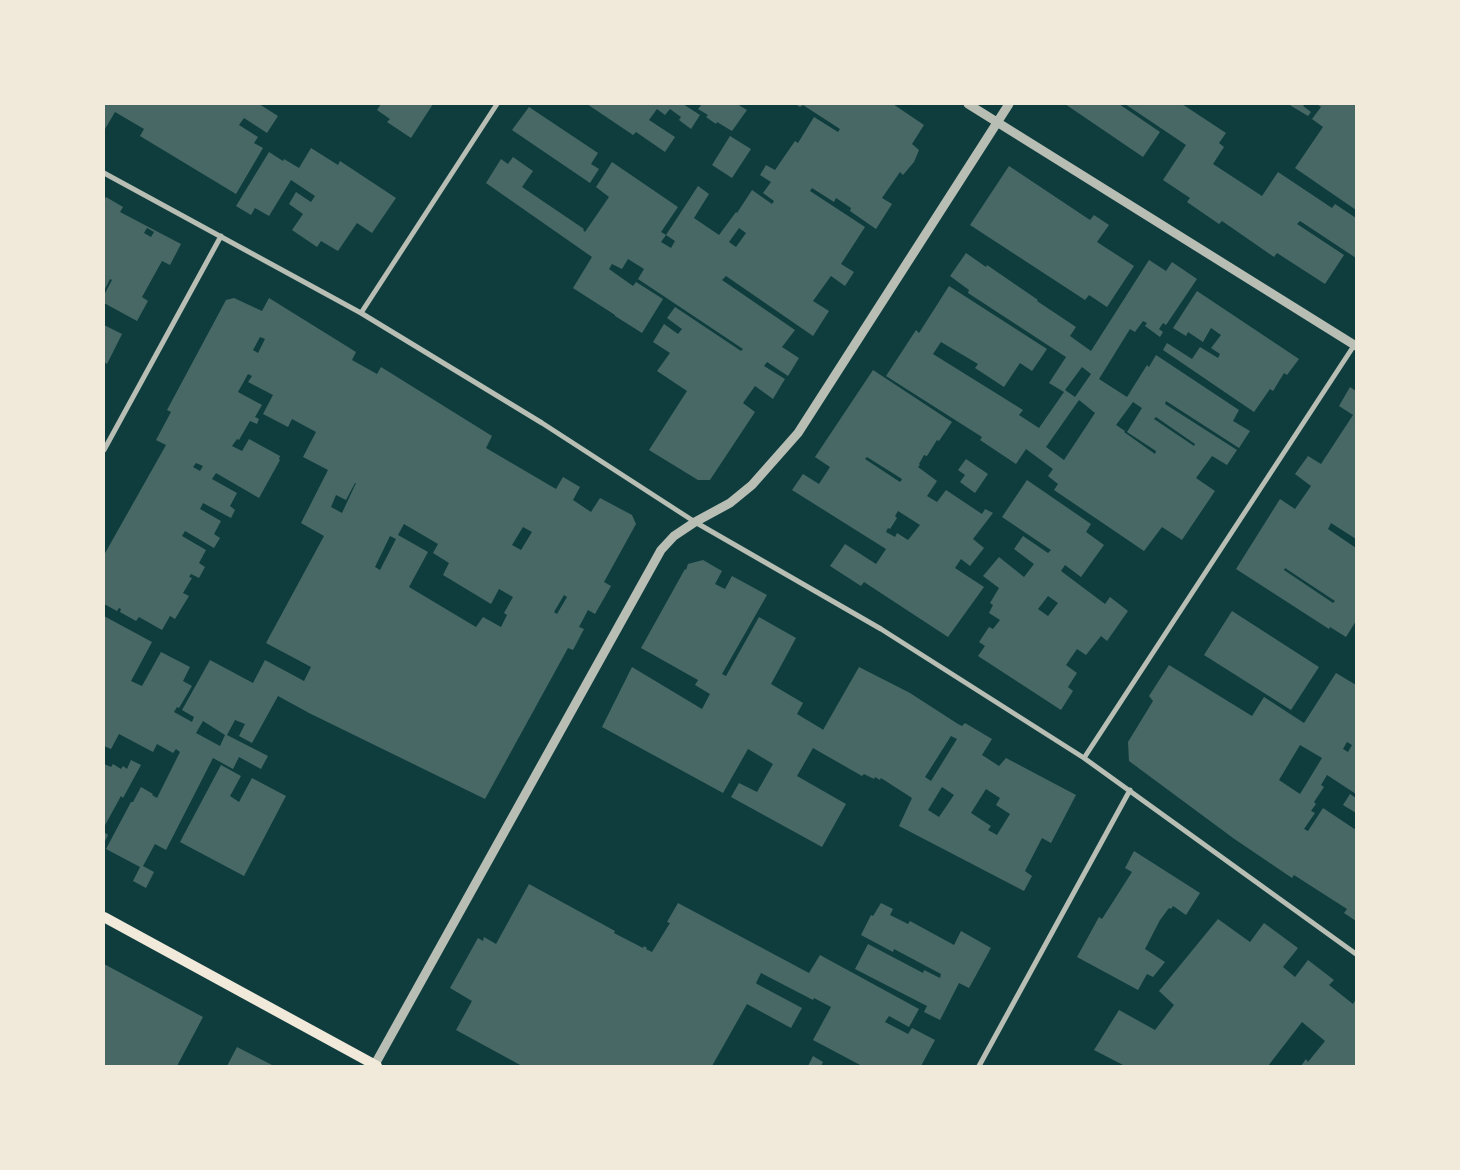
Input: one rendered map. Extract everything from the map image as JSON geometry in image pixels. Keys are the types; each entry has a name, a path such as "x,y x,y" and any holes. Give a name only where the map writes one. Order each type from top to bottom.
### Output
{"main road":[{"path":"104,917 375,1066"}],"street":[{"path":"361,313 497,104"},
{"path":"968,104 1356,345 1084,758"},
{"path":"375,1066 661,550 674,536 695,522 715,513 752,485 798,433 1009,104"},
{"path":"104,173 361,313 542,423 695,522 881,629 1084,758 1356,954"},
{"path":"104,450 221,236"},
{"path":"980,1066 1130,790"}],"building":[{"path":"104,104 259,104 278,116 267,133 244,118 239,125 258,137 254,143 263,148 236,194 140,136 144,129 115,112 105,129"},
{"path":"381,104 433,104 411,138 387,122 390,119 377,110"},
{"path":"587,104 683,104 700,115 691,129 679,120 681,117 670,109 665,115 657,109 649,120 675,137 665,152 636,132 633,135"},
{"path":"702,104 737,104 747,110 732,131 706,117 708,115 698,109"},
{"path":"795,104 893,104 924,125 912,144 919,150 914,162 903,175 900,172 882,198 892,204 876,229 850,211 851,208 836,198 834,202 812,188 810,191 865,227 841,264 854,272 845,286 831,276 813,301 829,311 813,336 726,276 722,280 795,330 782,347 799,358 788,376 767,362 764,366 785,379 773,399 755,386 743,403 755,412 710,480 698,480 649,450 687,391 657,371 670,353 653,342 664,324 678,334 682,329 667,318 675,307 741,351 743,349 638,279 644,269 628,259 622,269 612,264 609,269 633,286 636,282 663,299 642,333 615,316 573,288 592,257 486,183 501,159 508,164 513,157 533,171 522,187 584,229 585,232 609,197 596,187 612,162 678,207 661,232 666,235 698,186 709,194 694,218 719,235 737,213 752,190 772,204 774,201 763,193 771,182 760,175 766,165 775,170 795,141 798,143 814,117 838,132 840,129 803,105 800,107","holes":["739,228 746,233 736,247 729,242","666,235 675,241 671,248 661,242"]},
{"path":"1065,104 1119,104 1160,132 1143,157"},
{"path":"1125,104 1182,104 1226,133 1219,143 1224,147 1213,164 1262,196 1278,172 1332,208 1335,204 1356,218 1356,258 1300,221 1297,224 1344,255 1325,284 1277,253 1274,257 1222,221 1219,224 1187,202 1190,198 1163,180 1186,145"},
{"path":"1288,104 1305,104 1303,106 1311,112 1308,116"},
{"path":"1317,104 1356,104 1356,210 1295,168 1323,127 1312,119 1321,107"},
{"path":"529,107 598,153 591,164 599,169 590,183 512,130"},
{"path":"730,136 751,149 732,178 712,165"},
{"path":"311,148 338,165 340,161 396,198 372,233 357,223 338,251 321,241 317,247 292,230 303,214 289,204 296,192 311,202 315,196 291,180 269,216 255,208 251,215 236,206 269,152 299,168"},
{"path":"1009,166 1090,220 1094,215 1109,225 1097,242 1134,266 1107,307 1089,295 1085,300 970,225"},
{"path":"106,197 123,207 120,212 181,244 170,265 162,261 142,297 148,301 137,321 104,303 104,295 112,280 110,279 104,291 104,200","holes":["147,228 154,232 151,237 144,233"]},
{"path":"966,253 986,267 987,265 1076,327 1070,336 1091,351 1149,260 1166,271 1172,262 1197,279 1166,325 1163,323 1159,329 1163,332 1160,337 1145,326 1147,323 1143,321 1135,332 1130,329 1099,379 1127,397 1147,365 1149,367 1156,355 1239,410 1233,421 1250,431 1239,448 1166,401 1165,404 1237,450 1227,465 1212,456 1196,478 1215,491 1182,540 1162,527 1144,551 1054,490 1058,484 1048,476 1053,469 1026,449 1016,464 980,440 982,437 886,376 916,330 919,333 949,286 1047,349 1032,371 1020,363 1004,387 975,368 978,364 941,342 933,354 1023,410 1019,415 1039,428 1064,392 1049,383 1066,357 968,293 969,290 950,276","holes":["1082,367 1091,374 1075,397 1065,390","1079,400 1095,413 1064,460 1046,447","1133,402 1142,408 1127,432 1156,451 1155,454 1116,425","1156,417 1195,444 1194,446 1154,419"]},
{"path":"1197,291 1299,359 1287,375 1284,373 1273,391 1270,389 1254,412 1163,350 1167,343 1192,359 1200,347 1218,358 1220,354 1211,348 1221,335 1211,328 1203,342 1188,332 1186,336 1173,328"},
{"path":"234,298 262,311 269,298 356,352 352,360 377,374 381,367 492,436 486,448 556,489 563,477 580,487 573,500 591,512 600,498 632,515 636,524 604,582 611,586 595,614 588,610 579,627 584,629 573,650 568,648 485,799 278,696 252,743 239,736 245,724 235,720 227,735 268,756 261,769 239,757 233,769 213,758 166,850 155,844 143,866 154,872 146,888 133,881 140,867 106,849 141,787 157,798 180,752 176,749 173,753 157,744 153,752 119,734 111,749 104,746 104,616 152,642 131,681 142,686 161,652 190,667 183,681 192,686 179,708 177,707 174,712 192,722 194,717 182,710 210,660 253,683 265,660 304,681 311,667 266,643 324,536 301,523 328,470 303,457 316,432 292,419 288,427 263,414 273,395 248,382 252,376 248,374 238,392 262,405 255,417 259,419 257,424 250,421 239,440 237,439 232,446 242,451 249,439 280,456 280,460 259,498 216,473 212,479 237,493 230,506 235,510 231,518 203,503 200,509 221,521 214,534 220,538 214,548 185,531 182,536 206,550 199,563 205,567 199,578 191,574 189,577 192,578 183,593 189,596 175,619 170,616 162,630 139,617 136,621 120,612 121,609 119,608 117,611 104,604 104,555 166,445 156,440 171,412 167,410 226,300","holes":["260,337 265,339 258,353 253,350","196,463 203,466 200,471 193,467","356,483 342,513 331,507 336,495 346,500","404,524 438,544 433,553 449,563 443,575 491,604 499,589 513,597 504,613 507,615 501,627 483,617 476,627 409,587 428,552 398,535","523,527 532,532 521,550 512,545","390,536 396,539 380,570 375,567","564,595 567,597 557,614 554,612","203,721 225,735 220,746 196,733"]},
{"path":"104,325 122,334 107,364 104,362"},
{"path":"873,370 952,422 927,456 924,455 919,464 918,467 937,481 927,496 937,502 946,490 982,514 985,509 993,513 973,539 984,548 970,566 961,559 955,568 984,587 948,637 864,582 861,586 830,566 845,544 876,564 886,549 792,490 803,474 819,484 830,467 815,457","holes":["867,457 902,479 901,481 865,459","898,511 920,525 908,540 897,533 895,537 886,532 897,518 895,516"]},
{"path":"1350,387 1356,391 1356,539 1331,523 1328,529 1356,548 1356,621 1346,637 1330,627 1329,629 1236,569 1280,499 1295,509 1311,486 1295,474 1308,456 1321,464 1353,415 1339,406","holes":["1285,568 1335,601 1333,603 1284,570"]},
{"path":"966,459 988,474 975,493 960,482 965,475 958,470"},
{"path":"1027,480 1091,524 1086,532 1104,545 1081,577 1065,565 1061,571 1105,604 1110,597 1128,611 1107,641 1101,636 1086,655 1077,649 1066,665 1077,673 1068,687 1073,691 1061,710 978,656 985,646 979,642 989,627 993,629 1000,620 989,613 993,605 990,603 999,588 983,576 999,557 1024,577 1034,564 1014,549 1023,536 1048,553 1051,550 1002,517","holes":["1048,596 1058,603 1048,616 1038,609"]},
{"path":"703,560 722,571 715,584 725,589 732,576 767,595 722,674 726,676 759,617 796,638 771,684 803,703 797,714 823,730 859,667 910,693 958,724 962,726 965,723 992,739 982,755 999,766 1006,758 1076,795 1051,843 1042,838 1025,871 1032,876 1024,891 899,826 912,798 881,778 880,780 875,777 874,779 864,774 862,776 813,748 797,776 846,804 822,847 731,797 739,783 757,792 773,764 748,749 723,793 602,727 632,667 702,709 710,694 695,685 698,680 641,648 688,564","holes":["951,736 957,739 931,781 925,777","942,787 954,795 939,817 928,810","986,789 1000,798 996,805 1010,814 997,835 988,830 991,826 971,813"]},
{"path":"1232,611 1319,667 1291,710 1204,655"},
{"path":"1169,665 1252,716 1264,697 1304,723 1336,673 1356,685 1356,794 1327,775 1321,785 1324,787 1314,802 1316,804 1311,811 1315,813 1304,829 1308,831 1323,808 1356,830 1356,921 1344,913 1347,909 1294,875 1292,878 1233,838 1129,761 1128,742 1153,701 1149,696","holes":["1347,742 1352,745 1348,752 1343,749","1300,745 1322,758 1300,794 1279,780"]},
{"path":"131,760 141,765 104,827 104,764 111,767 113,764 121,769 123,766 127,769"},
{"path":"221,765 241,776 230,796 239,802 252,778 286,796 244,876 180,842"},
{"path":"1350,794 1356,798 1356,813 1343,805"},
{"path":"104,832 108,835 104,843"},
{"path":"1134,851 1200,893 1186,915 1173,906 1171,909 1169,908 1160,920 1145,949 1165,962 1153,977 1147,974 1138,990 1077,957 1099,917 1102,919 1132,872 1125,868"},
{"path":"529,884 615,931 614,933 643,948 644,946 652,952 670,923 667,922 678,903 809,973 820,955 919,1009 909,1027 889,1016 885,1022 908,1034 912,1028 935,1040 921,1066 862,1066 813,1040 831,1007 814,998 813,1000 761,973 757,984 802,1008 791,1028 747,1004 712,1066 522,1066 456,1030 472,1001 450,988 478,938 483,941 484,937 496,944"},
{"path":"881,903 893,909 890,915 908,924 910,921 954,945 961,931 991,948 969,988 959,983 940,1020 924,1012 927,1006 855,969 868,944 923,973 924,970 940,978 941,974 894,949 893,952 861,935 871,915 873,916"},
{"path":"1218,919 1250,942 1264,923 1298,948 1283,967 1295,977 1308,960 1334,980 1329,985 1353,1004 1356,999 1356,1066 1301,1066 1306,1059 1308,1062 1325,1041 1302,1022 1268,1066 1125,1066 1094,1050 1119,1010 1155,1030 1174,1005 1159,991"},
{"path":"104,964 203,1017 177,1066 104,1066"},
{"path":"237,1047 274,1066 227,1066"},
{"path":"813,1056 823,1062 821,1066 808,1066"}]}
